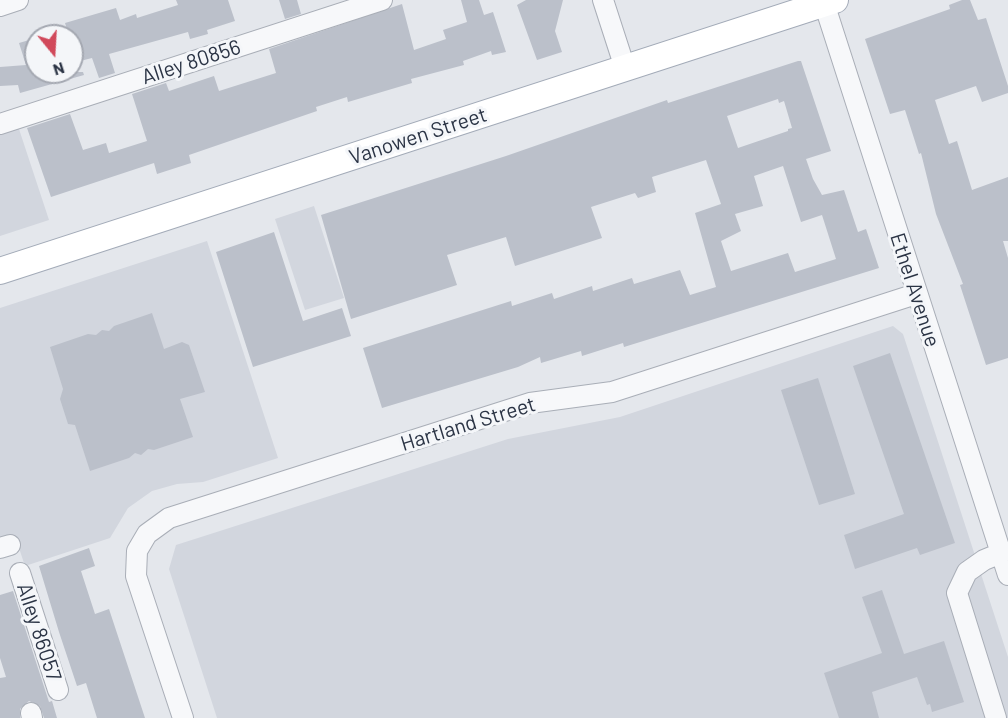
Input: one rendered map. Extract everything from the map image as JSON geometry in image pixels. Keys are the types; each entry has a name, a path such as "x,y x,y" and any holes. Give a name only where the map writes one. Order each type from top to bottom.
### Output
{"main road":[{"name":"Vanowen Street","path":"0,271 827,1"}],"street":[{"path":"0,6 18,0"},
{"name":"Alley 80856","path":"0,124 382,0"},
{"path":"603,0 625,68"},
{"name":"Ethel Avenue","path":"827,1 916,294 1002,544 1008,575"},
{"name":"Hartland Street","path":"183,718 136,576 137,551 147,534 169,518 530,403 612,392 916,294"},
{"path":"996,718 957,593 967,572 1002,544"},
{"name":"Alley 86057","path":"20,573 58,690"}],"shaded area":[{"path":"18,126 49,220 0,236 0,132"},
{"path":"314,206 344,298 305,310 275,219"},
{"path":"207,241 278,458 203,482 177,484 152,491 128,508 110,538 25,566 17,542 0,547 0,308"},
{"path":"893,326 903,334 1008,657 1008,718 217,718 169,569 176,545 508,439 620,417"}],"building":[{"path":"176,0 228,0 235,21 207,30 208,34 190,39 188,32 109,54 115,73 99,78 92,58 84,60 84,24 65,23 116,8 120,20 136,14 137,18 178,5"},
{"path":"279,0 297,0 301,14 285,19"},
{"path":"461,0 479,0 484,15 493,12 506,52 492,55 491,51 463,61 464,65 411,79 412,83 348,102 347,97 316,107 317,111 189,155 191,163 157,174 154,163 51,197 27,128 70,114 83,150 106,143 109,153 147,141 132,94 166,83 169,91 214,76 219,91 276,73 269,49 402,4 414,50 446,39 443,30 467,22"},
{"path":"526,0 563,0 555,31 562,52 537,60 517,5"},
{"path":"962,0 970,0 978,20 986,18 1008,86 1008,93 982,102 976,86 935,100 949,144 957,141 972,190 1008,177 1008,241 1003,241 1008,258 1008,358 986,365 960,285 963,284 936,214 921,153 919,154 905,110 890,114 865,39 950,9 949,5"},
{"path":"24,42 24,59 19,43"},
{"path":"801,61 831,151 806,159 813,179 822,195 844,190 858,232 866,229 879,268 624,347 623,343 582,356 581,351 541,363 540,357 518,367 382,408 363,348 511,301 512,306 552,293 554,299 592,286 593,291 632,278 634,284 680,270 690,295 716,287 695,213 721,204 706,160 652,177 656,192 638,198 635,193 591,207 602,238 515,266 506,237 447,255 457,285 351,319 321,215 506,156 667,100 668,103","holes":["778,99 779,103 784,101 792,128 738,148 727,116","783,166 801,222 822,215 836,259 795,272 788,253 731,271 721,241 741,231 735,214 763,206 754,176"]},
{"path":"24,65 24,84 52,84 20,93 18,85 0,86 0,67"},
{"path":"274,232 303,321 342,308 351,336 253,367 216,252"},
{"path":"152,313 164,349 182,342 189,345 205,392 180,399 193,437 154,450 148,449 141,455 135,453 129,458 90,471 75,425 68,424 60,399 63,389 50,347 88,334 96,335 102,330 109,331 114,326"},
{"path":"890,353 955,543 920,555 917,548 855,569 844,535 904,514 853,366"},
{"path":"818,378 855,494 819,505 781,390"},
{"path":"89,548 95,566 81,571 95,614 109,609 145,718 97,718 86,683 77,686 59,632 39,566"},
{"path":"882,590 904,654 944,641 964,702 932,712 930,704 927,705 917,677 872,692 879,718 839,718 824,673 882,653 862,597"},
{"path":"13,591 49,702 52,701 57,718 44,718 40,706 29,701 20,709 20,718 0,718 0,678 6,677 0,658 0,595"}]}
